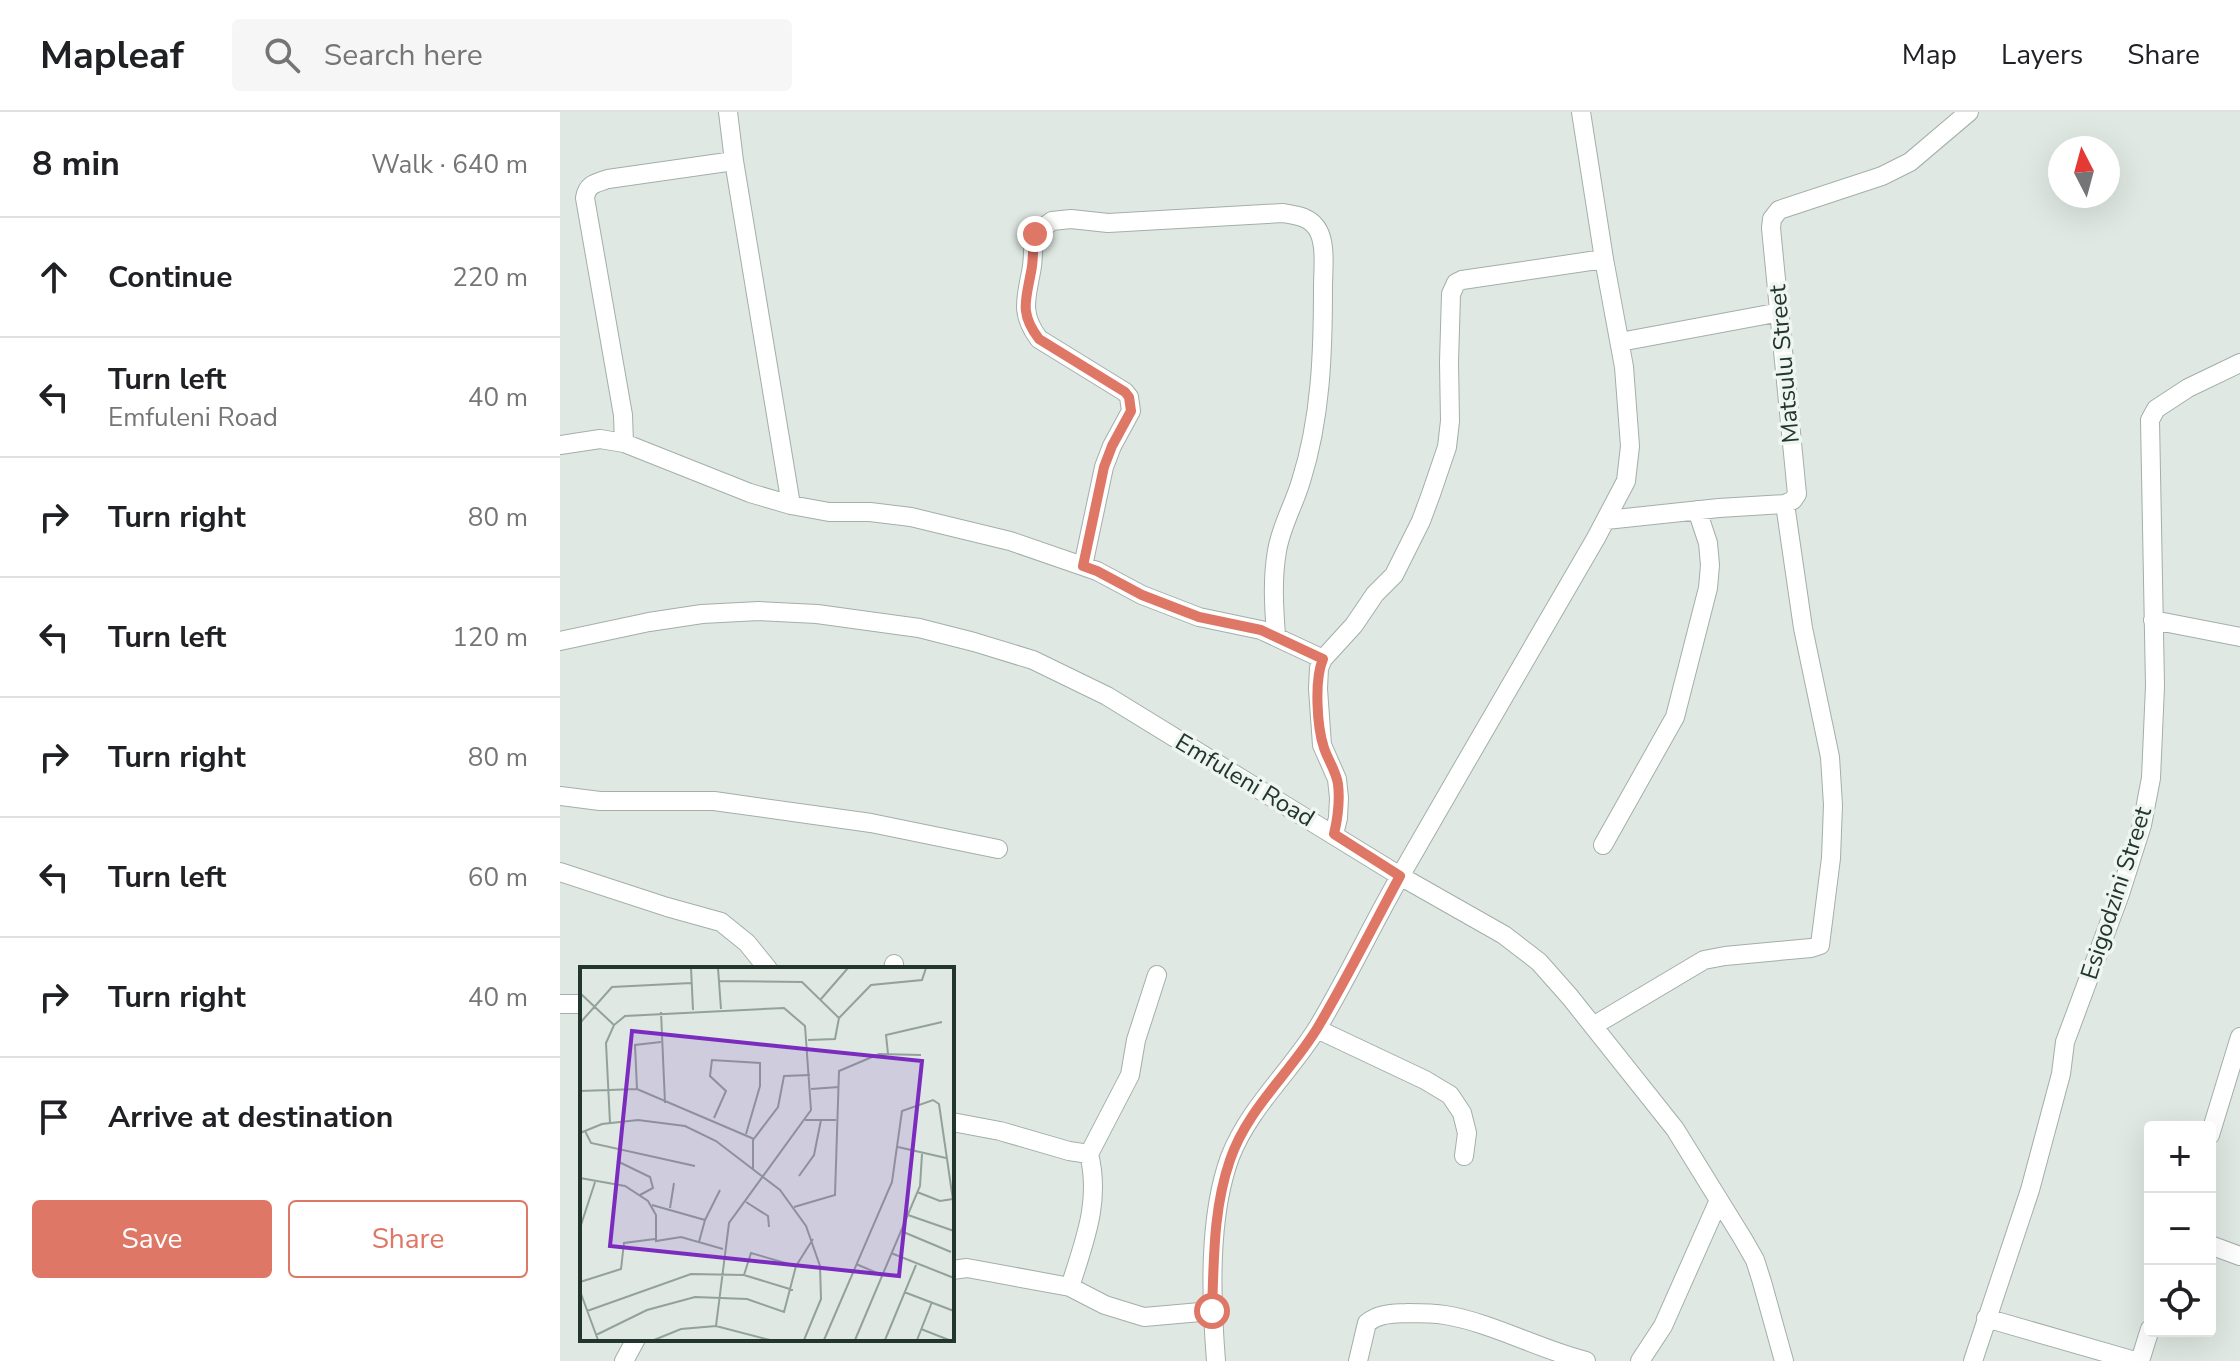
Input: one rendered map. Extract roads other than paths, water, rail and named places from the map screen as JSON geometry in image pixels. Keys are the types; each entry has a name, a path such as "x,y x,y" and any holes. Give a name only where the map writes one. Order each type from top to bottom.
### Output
{"street":[{"path":"728,112 791,505"},
{"path":"1216,1361 1212,1311 1215,1228 1231,1155 1250,1121 1317,1029 1400,876 1626,481 1630,459 1624,367 1581,112"},
{"name":"Matsulu Street","path":"1785,504 1797,494 1772,219 1779,210 1882,176 1910,162 1969,112"},
{"path":"624,443 623,415 586,191 591,184 608,179 734,161"},
{"path":"1083,566 1104,467 1131,411 1131,403 1125,392 1039,339 1031,328 1026,313 1026,293 1032,270 1035,234 1052,221 1071,219 1108,223 1283,213 1309,219 1319,232 1323,256 1323,353 1319,398 1301,481 1277,547 1273,573 1276,636"},
{"path":"1334,834 1339,798 1337,779 1322,745 1319,668 1375,594 1394,575 1437,480 1447,447 1450,421 1451,294 1456,283 1604,259"},
{"path":"1620,342 1780,312"},
{"name":"Esigodzini Street","path":"1973,1361 2030,1190 2061,1074 2065,1042 2120,894 2142,825 2151,778 2155,686 2150,420 2156,409 2188,388 2240,363"},
{"path":"560,445 600,439 624,443 750,493 791,505 829,512 870,512 911,517 1010,541 1097,571 1142,595 1199,617 1261,630 1323,659"},
{"path":"1593,1026 1704,960 1820,945 1831,858 1833,805 1830,757 1803,628 1785,504 1606,520"},
{"path":"1603,845 1675,717 1708,588 1708,543 1697,510"},
{"name":"Emfuleni Road","path":"560,641 702,614 759,611 817,614 919,628 1033,660 1107,696 1400,876 1493,928 1539,962 1675,1129 1719,1200 1755,1260 1784,1361"},
{"path":"2153,620 2240,637"},
{"path":"560,796 600,801 714,801 781,809 871,823 998,849"},
{"path":"560,872 721,922 747,943 766,967"},
{"path":"1070,1287 1091,1221 1095,1176 1089,1154 1130,1075 1136,1040 1157,975"},
{"path":"1317,1029 1450,1095 1462,1113 1467,1133 1464,1156"},
{"path":"2214,1121 2240,1037"},
{"path":"2221,1099 2240,1105"},
{"path":"954,1122 1089,1154"},
{"path":"1640,1361 1663,1326 1719,1200"},
{"path":"2216,1247 2240,1256"},
{"path":"954,1270 967,1268 1070,1287 1105,1305 1144,1317 1212,1311"},
{"path":"1358,1361 1367,1323 1374,1317 1416,1313 1443,1314 1472,1322 1586,1361"},
{"path":"1986,1318 2138,1361 2147,1337"},
{"path":"624,1361 635,1341"}]}
